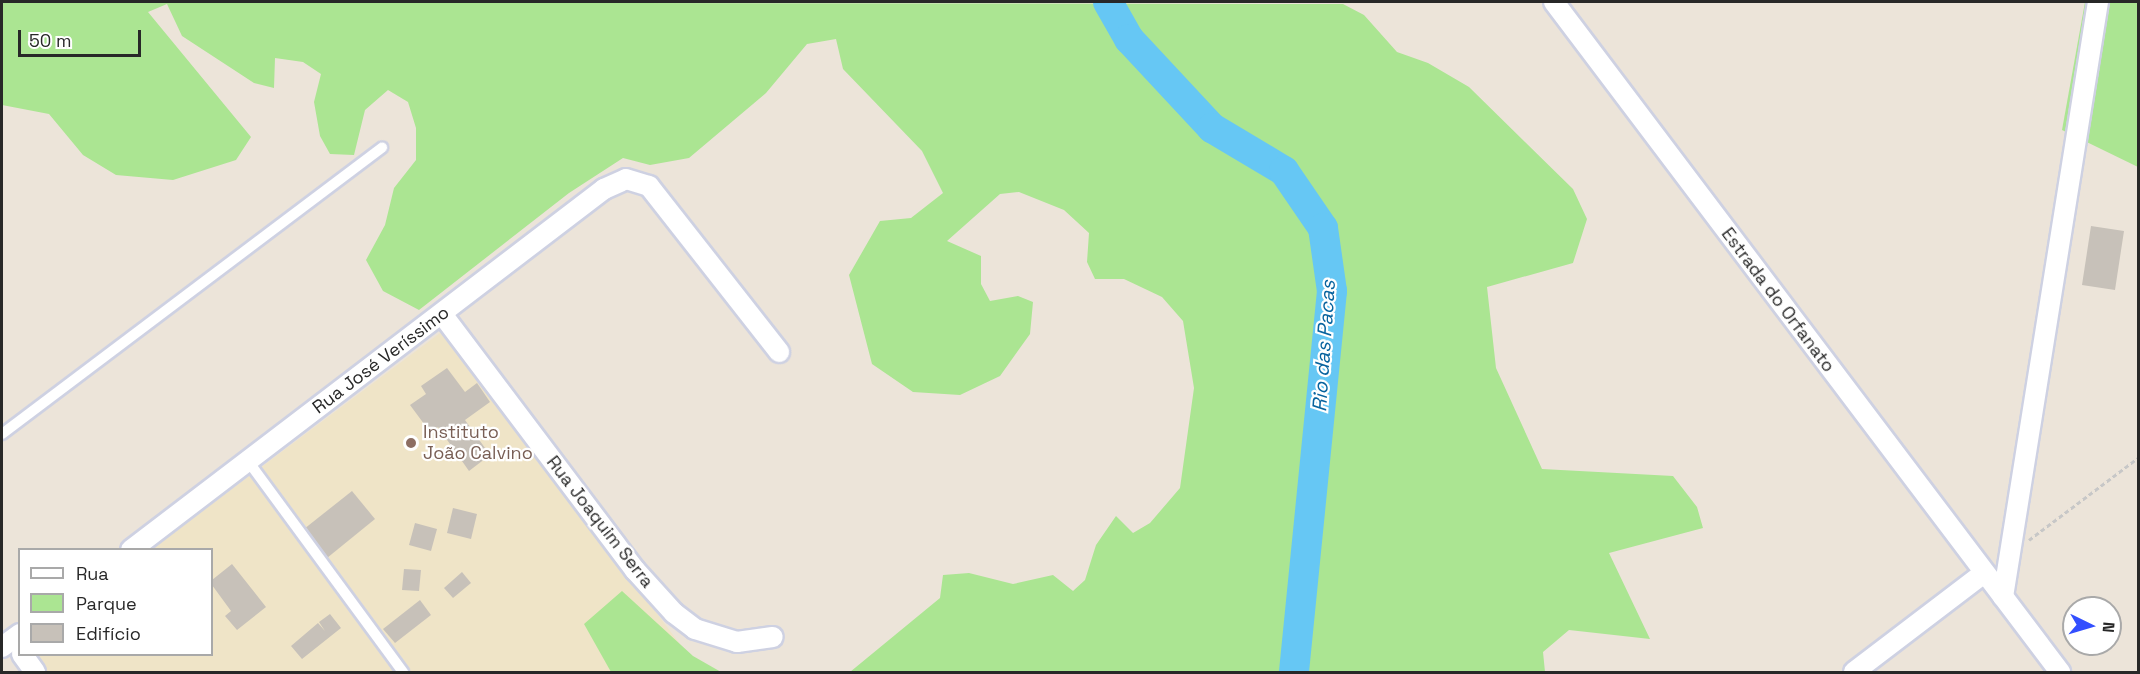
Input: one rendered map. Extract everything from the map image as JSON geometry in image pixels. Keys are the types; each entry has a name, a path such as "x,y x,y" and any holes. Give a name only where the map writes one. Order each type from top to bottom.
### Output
{"street":[{"name":"Estrada do Orfanato","path":"1554,2 2060,672"},
{"path":"2003,597 2098,2"},
{"name":"Rua José Veríssimo","path":"132,548 604,189 635,178 655,193 778,352"},
{"name":"Rua Joaquim Serra","path":"442,314 635,570 674,613 695,628 737,642 773,637"},
{"path":"1854,672 1984,573"},
{"path":"23,656 35,672"}],"lane":[{"path":"2,434 382,148"},
{"path":"249,461 403,672"}],"path":[{"path":"2020,546 2139,458"}],"shaded area":[{"name":"Instituto João Calvino","path":"440,333 448,336 701,672 48,672 36,656 213,656 213,548 153,548"}],"green space":[{"path":"2,2 1343,4 1364,15 1397,52 1428,63 1469,87 1573,189 1587,219 1573,263 1487,287 1496,368 1542,469 1673,476 1697,507 1703,528 1609,553 1650,639 1569,630 1543,652 1545,672 850,672 940,598 943,575 969,573 1013,584 1053,575 1073,591 1085,580 1096,545 1116,516 1133,533 1150,523 1180,488 1194,388 1183,321 1162,297 1124,279 1095,279 1087,262 1089,233 1064,210 1019,192 1000,194 947,241 981,256 981,284 990,301 1018,296 1033,302 1030,334 1000,376 960,395 913,392 872,364 849,275 880,221 911,218 943,193 922,151 843,69 836,39 807,44 766,93 689,158 650,165 623,158 569,193 419,310 383,291 366,260 385,225 394,188 416,160 416,128 408,102 388,90 365,110 354,155 330,154 320,136 314,102 321,74 303,62 275,58 274,88 254,83 182,36 167,4 148,12 251,137 236,160 173,180 116,175 83,155 49,114 2,105"},
{"path":"2085,2 2138,2 2138,167 2062,130"},
{"path":"622,591 693,656 721,672 611,672 584,624"}],"building":[{"path":"2091,226 2124,231 2115,290 2082,285"},
{"path":"447,368 465,392 477,383 490,402 465,420 490,455 469,471 438,427 430,432 410,405 426,394 421,386"},
{"path":"352,491 375,519 327,558 304,529"},
{"path":"453,508 477,514 471,539 447,533"},
{"path":"415,523 437,529 431,551 409,545"},
{"path":"232,564 266,607 237,630 225,616 231,611 213,586 213,579"},
{"path":"404,569 421,570 419,591 402,590"},
{"path":"462,572 471,583 453,598 444,588"},
{"path":"420,600 431,615 395,643 383,629"},
{"path":"330,614 341,628 302,659 291,646 318,623 325,631 319,622"}],"waterway":[{"name":"Rio das Pacas","path":"1108,2 1129,39 1212,128 1284,171 1323,228 1332,291 1294,672"}],"place":[{"name":"Instituto João Calvino","path":"411,443"}]}
